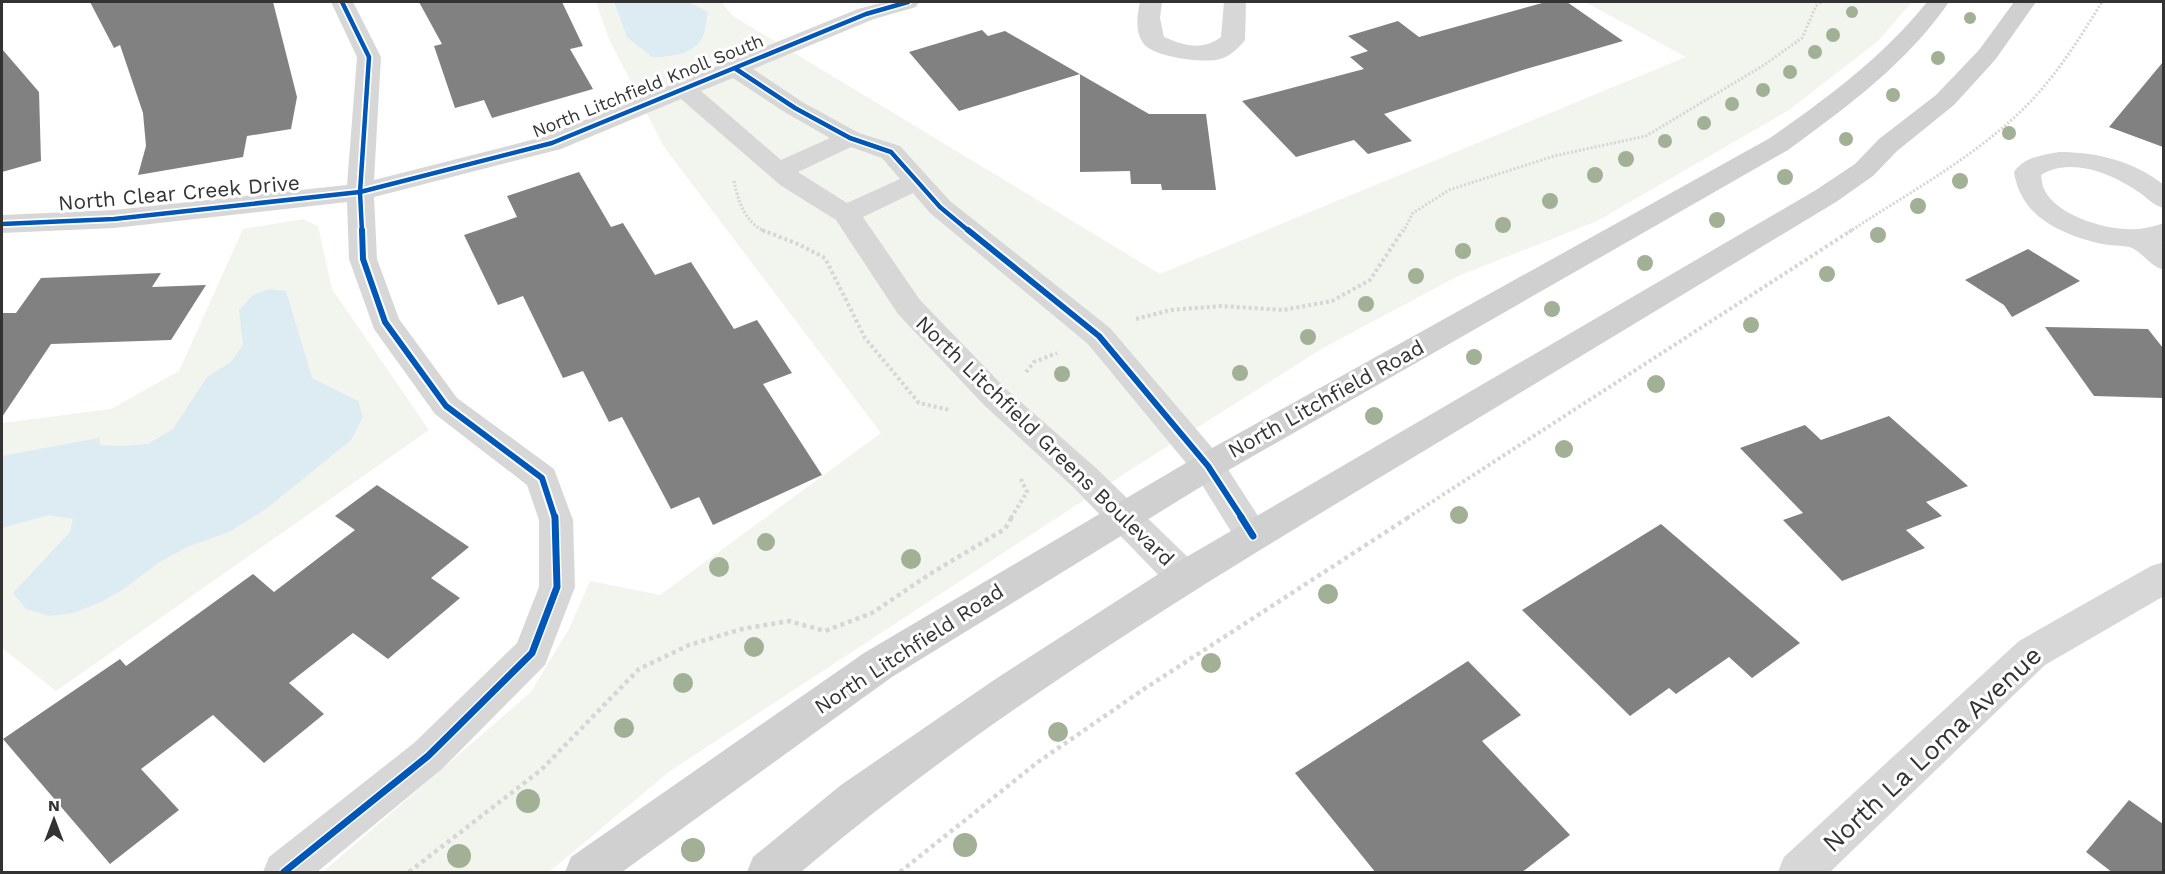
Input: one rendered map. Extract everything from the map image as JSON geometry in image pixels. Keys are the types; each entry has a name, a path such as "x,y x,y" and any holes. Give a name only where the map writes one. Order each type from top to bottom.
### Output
{"main road":[{"name":"North Litchfield Road","path":"586,873 878,665 1208,466 1779,144 1816,118 1881,66 1917,30 1938,2"},
{"path":"768,873 866,792 1011,690 1184,577 1826,196 1864,170 1888,145 1946,100 1987,55 2025,2"}],"street":[{"path":"284,873 428,756 532,653 557,587 556,520 542,478 446,406 385,322 363,259 360,192 369,57 342,2"},
{"name":"North Litchfield Knoll South","path":"360,192 552,143 866,14 908,2"},
{"path":"1151,2 1148,18 1153,41 1180,52 1215,53 1233,40 1235,2"},
{"path":"736,69 795,108 850,138 891,152 940,207 1099,336 1208,466 1253,536"},
{"name":"North Litchfield Greens Boulevard","path":"684,89 779,171 846,214 909,307 995,397 1125,517 1184,577"},
{"path":"779,171 850,138"},
{"path":"2163,200 2141,181 2118,170 2095,163 2072,159 2052,160 2036,164 2027,172 2026,184 2032,196 2046,210 2066,222 2091,232 2116,238 2151,236 2163,261"},
{"path":"846,214 917,181"},
{"name":"North Clear Creek Drive","path":"2,224 114,219 360,192"},
{"name":"North La Loma Avenue","path":"1798,873 2032,652 2163,577"}],"path":[{"path":"733,174 739,204 757,228 798,244 825,258 865,339 919,403 968,416 1021,379 1034,362 1139,318 1172,310 1222,306 1283,310 1332,301 1370,280 1394,247 1413,213 1449,190 1554,156 1646,136 1764,65 1802,38 1816,6 1821,2"},
{"path":"900,873 1038,762 1144,689 1978,148 2032,99 2071,51 2102,2"},
{"path":"409,873 541,770 639,669 689,645 742,629 789,621 825,631 872,613 933,572 1005,529 1027,492 1017,471"}],"shaded area":[{"path":"596,2 721,2 733,16 1160,274 1686,57 1585,2 1912,2 1878,41 1789,110 1597,221 1458,276 1323,348 1130,470 670,771 549,872 323,872 531,692 569,629 590,581 660,595 881,433 664,147 609,39"},
{"path":"614,2 691,2 708,12 704,33 699,42 688,51 681,54 652,57 627,37"},
{"path":"303,219 318,226 332,289 429,430 56,691 2,648 2,423 111,409 179,371 243,229"},
{"path":"269,289 286,291 312,378 358,401 363,417 351,440 266,509 229,532 187,547 158,563 124,589 101,602 73,613 49,616 26,609 13,593 70,532 73,519 49,515 2,528 2,456 99,438 100,445 148,444 173,429 207,377 231,362 243,345 239,310 253,295"}],"building":[{"path":"90,2 273,2 297,97 291,129 247,136 243,157 138,175 146,146 143,113 120,45 114,48"},
{"path":"419,2 562,2 583,46 570,49 593,89 492,118 484,100 455,108 434,46 442,44"},
{"path":"1546,2 1567,2 1623,41 1384,114 1412,141 1368,154 1354,140 1296,157 1242,101 1364,69 1350,57 1368,51 1348,36 1398,21 1419,37"},
{"path":"982,30 988,36 1005,31 1080,74 959,111 909,52"},
{"path":"2,49 39,92 41,161 2,172"},
{"path":"2163,62 2163,147 2109,127"},
{"path":"1080,74 1149,114 1206,114 1216,190 1162,190 1161,184 1131,184 1130,171 1080,172"},
{"path":"579,172 611,227 623,223 655,275 691,262 734,329 757,320 792,373 763,384 822,475 713,525 699,497 671,509 622,417 609,422 583,371 563,378 523,296 498,305 464,235 517,217 507,196"},
{"path":"2028,249 2080,281 2012,317 2004,305 1965,280"},
{"path":"161,273 152,287 206,285 171,340 51,344 2,417 2,313 16,313 41,278"},
{"path":"2045,327 2148,329 2163,348 2163,398 2094,396"},
{"path":"1889,416 1968,486 1926,502 1942,516 1906,530 1925,548 1842,581 1783,520 1803,513 1740,448 1805,425 1821,440"},
{"path":"377,485 469,547 431,578 460,598 388,659 353,633 289,683 324,714 264,763 213,715 141,769 179,810 110,864 3,739 120,659 126,666 253,574 274,592 355,530 335,516"},
{"path":"1661,524 1800,643 1752,678 1729,657 1676,694 1669,688 1630,716 1522,610"},
{"path":"1468,661 1521,715 1482,741 1570,835 1521,873 1376,873 1295,773"},
{"path":"2129,800 2163,824 2163,873 2113,873 2086,852"}],"cycle path":[{"path":"284,872 428,756 532,653 557,587 556,520 542,478 446,406 385,322 363,259 360,192 369,57 342,2"},
{"path":"2,224 114,219 360,192 552,143 866,14 908,2"},
{"path":"736,69 795,108 850,138 891,152 940,207 1099,336 1208,466 1253,536"}]}
